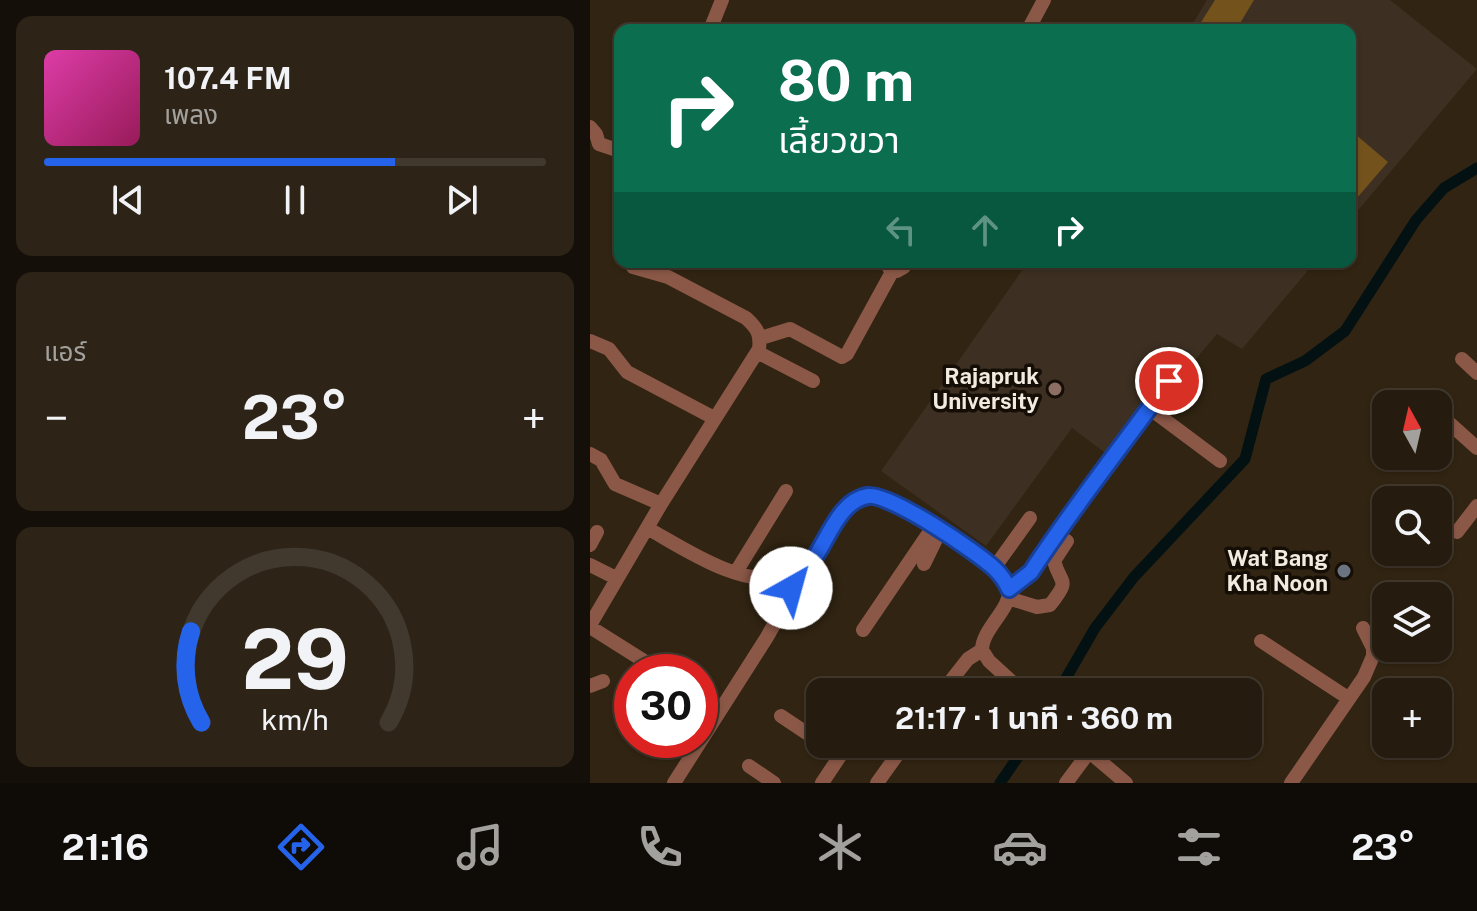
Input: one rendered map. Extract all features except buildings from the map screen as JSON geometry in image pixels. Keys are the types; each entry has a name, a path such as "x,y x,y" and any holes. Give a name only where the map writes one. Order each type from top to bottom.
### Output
{"street":[{"path":"712,24 722,0"},
{"path":"1031,24 1044,0"},
{"path":"590,127 599,144 614,149"},
{"path":"645,268 670,270 746,318 759,332 759,345"},
{"path":"633,654 590,626 616,578 759,345 790,329 837,355 847,354 893,268"},
{"path":"590,341 609,349 627,372 714,418"},
{"path":"759,345 813,381"},
{"path":"1462,359 1477,373"},
{"path":"1008,678 982,650 984,638 1009,594 1031,572 1169,381"},
{"path":"1149,408 1220,461"},
{"path":"1452,426 1477,448"},
{"path":"590,454 601,460 615,484 661,504"},
{"path":"736,572 786,491"},
{"path":"674,783 767,637 785,605 795,576 811,563 847,509 861,498 871,495 890,500 937,529 994,568 1009,594 1037,607 1050,605 1063,585 1063,577 1054,561 1067,541"},
{"path":"1457,532 1477,506"},
{"path":"994,568 1030,518"},
{"path":"647,528 697,556 736,572 768,578 795,576"},
{"path":"924,564 937,529"},
{"path":"863,630 937,529"},
{"path":"590,565 616,578"},
{"path":"1291,783 1364,677 1373,656 1371,640 1363,628"},
{"path":"1261,641 1348,698"},
{"path":"953,678 968,659 982,650"},
{"path":"781,716 806,733"},
{"path":"822,783 839,758"},
{"path":"877,783 895,758"},
{"path":"1066,783 1079,758"},
{"path":"1095,758 1121,782"},
{"path":"749,766 774,783"}],"shaded area":[{"path":"1207,0 1390,0 1477,69 1356,213 1356,24 1193,24"},
{"name":"Rajapruk University","path":"1024,268 1310,268 1242,349 1217,334 1112,458 1072,428 986,546 881,471"}],"waterway":[{"path":"1066,678 1095,628 1134,577 1245,459 1266,379 1305,361 1345,331 1416,220 1444,188 1477,168"},
{"path":"1000,783 1017,758"}],"place":[{"name":"Rajapruk University","path":"1055,389"},
{"name":"Wat Bang Kha Noon","path":"1344,571"}],"route":[{"path":"791,588 795,576 811,563 847,509 855,501 871,495 902,506 963,546 994,568 1009,589 1018,585 1031,572 1169,381"}]}
